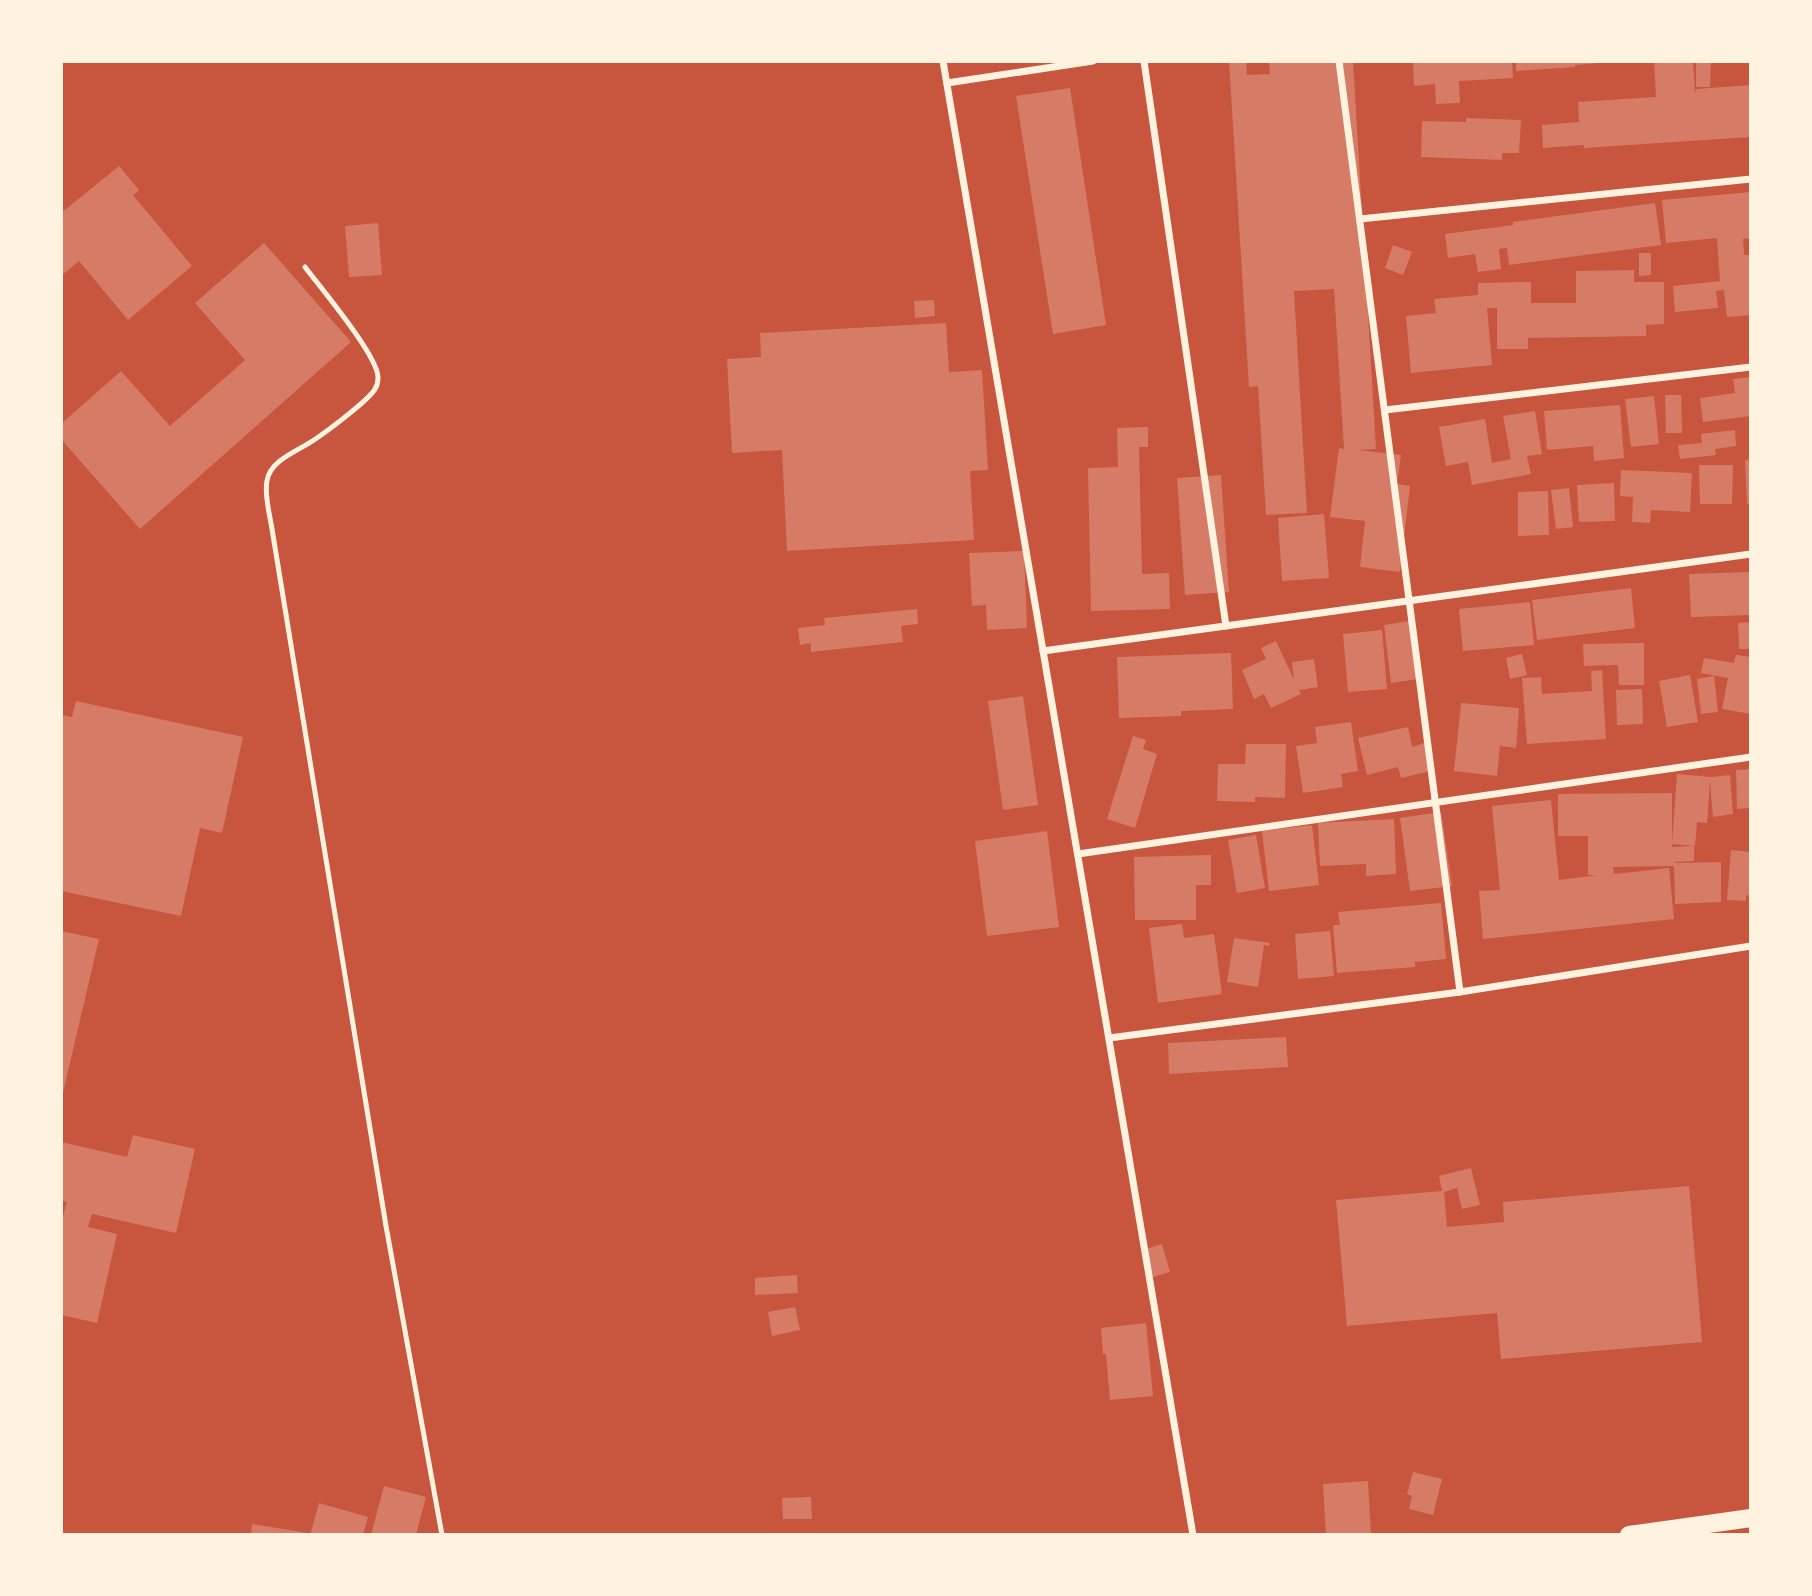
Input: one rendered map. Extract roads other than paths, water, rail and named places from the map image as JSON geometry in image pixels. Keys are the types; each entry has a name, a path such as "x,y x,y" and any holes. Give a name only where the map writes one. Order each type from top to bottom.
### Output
{"main road":[{"path":"1629,1535 1751,1518"}],"street":[{"path":"943,61 1193,1535"},
{"path":"947,83 1093,61"},
{"path":"1144,61 1226,626"},
{"path":"1339,61 1460,992"},
{"path":"1360,219 1751,179"},
{"path":"1385,410 1751,367"},
{"path":"1044,651 1751,554"},
{"path":"1078,854 1751,757"},
{"path":"1109,1038 1460,992 1751,946"}],"lane":[{"path":"305,267 367,349 379,378 375,389 367,398 314,440 286,456 273,468 267,481 272,529 386,1226 442,1535"}]}
